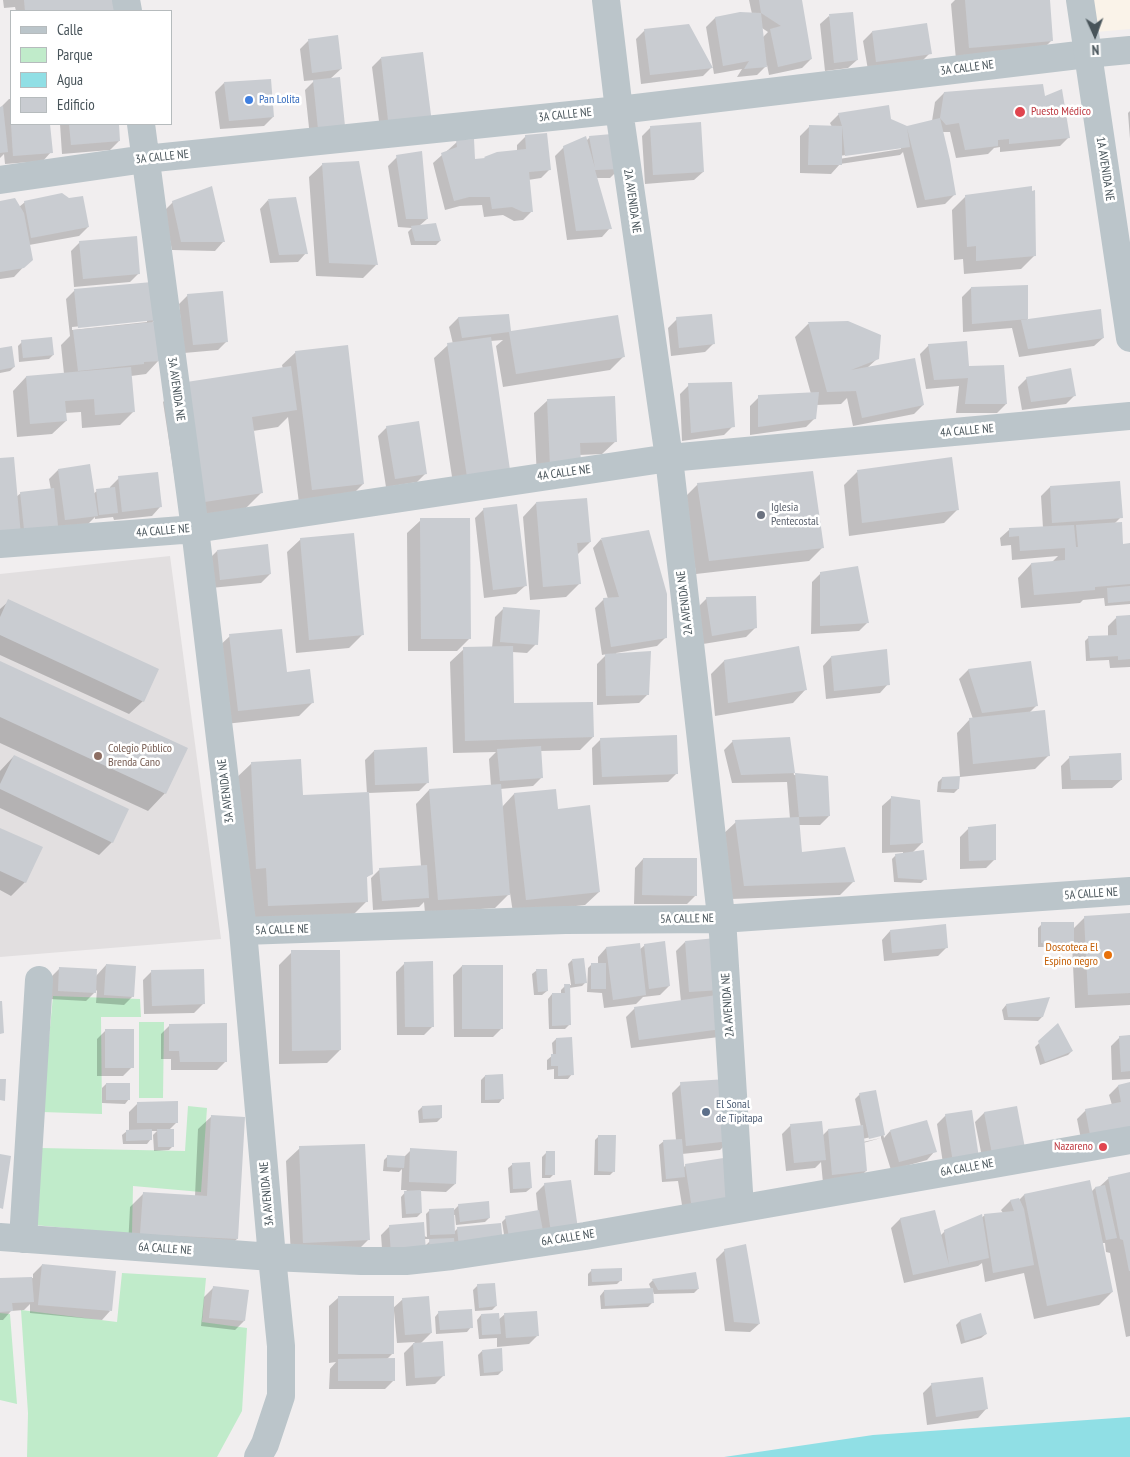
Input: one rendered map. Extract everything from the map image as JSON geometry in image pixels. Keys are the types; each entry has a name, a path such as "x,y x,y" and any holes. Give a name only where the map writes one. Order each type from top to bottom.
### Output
{"street":[{"name":"2A AVENIDA NE","path":"606,0 619,110 669,458 721,919 740,1208"},
{"name":"1A AVENIDA NE","path":"1080,0 1130,338"},
{"name":"3A CALLE NE","path":"0,180 145,159 619,110 1130,50"},
{"name":"3A AVENIDA NE","path":"141,125 195,528 243,931 281,1346 280,1396 266,1444 258,1457"},
{"name":"4A CALLE NE","path":"0,544 195,528 669,458 1130,416"},
{"name":"5A CALLE NE","path":"243,931 565,920 721,919 1130,891"},
{"path":"11,1238 39,980"},
{"name":"6A CALLE NE","path":"11,1238 272,1257 360,1261 416,1260 585,1236 1130,1140"}],"shaded area":[{"path":"1082,0 1130,0 1130,29 1085,33"},
{"name":"Colegio Público Brenda Cano","path":"170,556 221,939 0,957 0,574"}],"green space":[{"path":"53,996 140,999 141,1017 101,1017 102,1114 42,1112"},
{"path":"139,1022 164,1022 163,1098 139,1098"},
{"path":"188,1106 207,1108 201,1192 133,1186 132,1234 34,1225 41,1148 185,1151"},
{"path":"122,1273 206,1278 202,1322 247,1328 242,1411 217,1457 27,1457 28,1413 21,1310 117,1322"},
{"path":"0,1313 10,1314 17,1404 0,1400"}],"water":[{"path":"1130,1417 1130,1457 724,1457 873,1435"}],"building":[{"path":"24,0 116,0 117,10 25,10"},
{"path":"759,0 802,0 812,59 778,67 770,29 781,26 761,13"},
{"path":"965,0 1050,0 1053,41 969,48"},
{"path":"740,12 761,13 767,67 744,69 749,61 723,66 715,17"},
{"path":"853,12 858,60 834,63 829,14"},
{"path":"927,23 932,54 876,62 872,31"},
{"path":"689,24 713,68 650,75 644,29"},
{"path":"338,35 342,69 312,73 308,39"},
{"path":"423,52 432,123 388,120 381,57"},
{"path":"340,77 345,126 318,129 313,80"},
{"name":"Pan Lolita","path":"271,79 274,117 229,121 224,82"},
{"path":"1043,84 1045,96 1062,89 1070,138 1009,144 1009,139 998,140 998,146 965,150 959,123 946,125 940,118 944,92"},
{"path":"889,105 891,119 907,126 940,118 956,195 925,200 907,128 910,147 845,156 842,126 838,113"},
{"path":"3,106 8,152 0,153 0,107"},
{"path":"701,122 704,172 653,175 650,126"},
{"path":"11,125 50,125 53,153 13,156"},
{"path":"69,125 119,125 120,141 71,145"},
{"path":"809,125 842,126 842,165 808,165"},
{"path":"547,133 551,170 529,172 533,212 523,212 512,207 492,209 490,197 469,197 454,201 441,153 457,147 456,140 474,139 475,159 485,158 497,152 526,149 525,135"},
{"path":"612,134 621,169 595,170 612,229 576,231 563,146 586,136 595,168 589,136"},
{"path":"422,151 428,219 406,219 396,155"},
{"path":"359,161 378,265 329,263 322,163"},
{"path":"212,186 225,242 181,242 172,201"},
{"path":"1032,186 1032,191 1035,190 1036,256 976,261 976,246 967,247 965,195"},
{"path":"62,193 69,198 83,196 89,227 31,238 24,201"},
{"path":"296,197 308,254 279,255 268,199"},
{"path":"15,198 24,213 33,260 24,268 0,272 0,201"},
{"path":"436,223 441,241 415,241 411,226"},
{"path":"137,236 140,274 83,279 79,241"},
{"path":"152,282 156,320 78,328 74,289"},
{"path":"1028,285 1028,319 972,324 971,287"},
{"path":"223,291 228,342 193,345 187,294"},
{"path":"1101,309 1104,338 1028,349 1021,320"},
{"path":"509,314 511,331 618,315 625,357 516,374 509,332 462,338 458,317"},
{"path":"712,314 715,344 679,348 676,317"},
{"path":"163,321 161,361 78,371 73,330"},
{"path":"848,321 881,335 879,359 851,370 915,358 924,405 862,418 856,391 827,392 808,322"},
{"path":"52,337 54,355 23,358 21,340"},
{"path":"491,337 510,470 467,477 447,343"},
{"path":"967,341 969,366 1004,365 1007,404 965,404 968,378 934,380 928,344"},
{"path":"348,345 364,484 312,490 295,351"},
{"path":"12,346 15,367 0,370 0,348"},
{"path":"291,366 297,410 252,417 263,493 198,503 180,383"},
{"path":"131,367 135,412 95,415 94,399 65,401 67,421 30,424 26,376"},
{"path":"1071,368 1076,396 1031,402 1026,377"},
{"path":"732,382 735,427 691,433 688,383"},
{"path":"819,392 816,419 758,427 758,395"},
{"path":"615,396 617,442 580,443 581,465 550,466 547,399"},
{"path":"419,421 427,474 395,479 386,426"},
{"path":"14,457 21,536 0,538 0,458"},
{"path":"952,457 959,510 862,523 857,470"},
{"path":"90,464 98,516 65,520 58,469"},
{"name":"Iglesia Pentecostal","path":"813,471 824,548 709,561 697,483"},
{"path":"158,472 162,507 122,512 118,476"},
{"path":"1120,481 1123,518 1052,523 1050,486"},
{"path":"115,487 118,513 99,515 96,489"},
{"path":"54,488 58,526 24,529 20,492"},
{"path":"587,498 591,542 577,543 581,584 543,587 536,502"},
{"path":"517,504 527,586 493,590 483,508"},
{"path":"420,518 470,518 471,639 421,639"},
{"path":"1122,522 1123,544 1130,543 1130,584 1095,587 1095,590 1034,595 1031,563 1065,560 1065,548 1020,551 1019,536 1009,537 1009,528 1074,525 1076,547 1078,547 1076,525"},
{"path":"649,530 667,594 667,638 611,647 603,598 619,597 601,538"},
{"path":"354,533 364,635 309,640 300,538"},
{"path":"268,544 271,574 220,580 217,550"},
{"path":"858,566 869,623 820,626 820,572"},
{"path":"1130,586 1130,601 1108,603 1107,588"},
{"path":"756,596 757,628 712,636 706,597"},
{"path":"8,599 159,669 144,702 0,635 0,617"},
{"path":"503,607 540,610 538,645 500,642"},
{"path":"1130,615 1130,659 1118,660 1118,656 1090,658 1088,636 1117,635 1116,616"},
{"path":"282,629 287,672 310,669 314,703 238,711 229,634"},
{"path":"513,646 514,703 593,702 594,737 465,741 463,647"},
{"path":"799,646 807,690 728,703 724,660"},
{"path":"887,649 890,685 834,691 831,656"},
{"path":"651,651 649,695 606,696 605,654"},
{"path":"0,661 188,748 166,794 0,717"},
{"path":"1031,661 1038,706 982,713 968,669"},
{"path":"1045,710 1050,756 973,764 969,718"},
{"path":"677,735 678,774 602,777 600,738"},
{"path":"790,737 795,773 741,775 732,740"},
{"path":"541,746 543,778 500,781 497,749"},
{"path":"427,747 429,783 375,785 374,750"},
{"path":"1121,753 1122,780 1071,780 1069,756"},
{"path":"14,755 129,809 113,843 0,789 0,784"},
{"path":"301,759 303,795 369,792 373,874 367,877 368,902 268,906 266,868 256,869 251,762"},
{"path":"795,773 828,776 830,816 799,817"},
{"path":"960,776 959,789 941,789 942,777"},
{"path":"501,784 510,895 438,900 429,789"},
{"path":"556,789 558,809 590,805 600,892 526,900 514,793"},
{"path":"891,796 920,800 923,843 890,845"},
{"path":"799,817 802,852 845,847 855,882 744,886 735,820"},
{"path":"996,824 996,860 969,861 968,827"},
{"path":"0,828 43,847 26,883 0,871"},
{"path":"924,850 927,880 898,878 895,854"},
{"path":"643,858 697,858 697,896 642,895"},
{"path":"427,865 429,898 382,901 379,868"},
{"name":"Doscoteca El Espino negro","path":"1130,913 1130,993 1088,995 1084,916"},
{"path":"1041,922 1074,922 1074,944 1041,943"},
{"path":"946,924 948,948 892,953 890,930"},
{"path":"716,938 720,990 689,992 685,941"},
{"path":"665,941 670,986 649,989 644,944"},
{"path":"640,943 646,995 613,1000 606,947"},
{"path":"291,950 340,950 341,1050 292,1051"},
{"path":"584,958 587,983 575,984 572,959"},
{"path":"433,961 434,1027 405,1027 404,962"},
{"path":"591,963 606,963 606,989 591,989"},
{"path":"106,964 136,966 134,997 104,995"},
{"path":"462,965 503,965 503,1029 462,1029"},
{"path":"59,967 97,969 96,993 58,991"},
{"path":"204,969 205,1004 152,1006 151,970"},
{"path":"536,969 547,969 548,991 538,992"},
{"path":"564,984 570,984 571,1025 552,1026 552,993 565,993"},
{"path":"724,994 729,1028 639,1040 634,1007"},
{"path":"1050,997 1043,1017 1008,1017 1006,1004"},
{"path":"0,1001 2,1001 4,1033 0,1034"},
{"path":"227,1023 227,1062 180,1062 179,1051 169,1051 169,1024"},
{"path":"1058,1023 1073,1051 1045,1062 1038,1041"},
{"path":"105,1029 134,1029 134,1068 105,1068"},
{"path":"1130,1035 1130,1071 1121,1072 1119,1036"},
{"path":"572,1037 574,1075 558,1076 558,1066 551,1066 551,1054 556,1054 556,1038"},
{"path":"503,1074 504,1099 485,1100 485,1075"},
{"path":"0,1079 6,1079 5,1101 0,1100"},
{"name":"El Sonal de Tipitapa","path":"727,1079 730,1141 686,1146 680,1082"},
{"path":"1130,1082 1130,1133 1091,1140 1085,1109 1121,1102 1118,1085"},
{"path":"106,1083 130,1083 130,1100 106,1100"},
{"path":"876,1090 885,1135 869,1139 859,1093"},
{"path":"178,1101 178,1123 137,1123 137,1102"},
{"path":"442,1105 442,1118 423,1119 422,1106"},
{"path":"1017,1106 1025,1148 992,1154 984,1112"},
{"path":"972,1110 979,1158 953,1162 945,1114"},
{"path":"211,1115 245,1117 238,1239 140,1234 143,1192 207,1196"},
{"path":"927,1120 937,1152 899,1162 890,1130"},
{"path":"822,1121 826,1160 794,1163 790,1124"},
{"path":"863,1125 867,1171 832,1175 828,1129"},
{"path":"152,1129 152,1140 126,1141 126,1130"},
{"path":"157,1129 174,1129 174,1147 158,1147"},
{"path":"598,1135 616,1135 615,1172 598,1171"},
{"path":"682,1139 685,1177 666,1179 663,1140"},
{"path":"365,1144 370,1240 303,1243 299,1146"},
{"path":"410,1148 457,1151 456,1184 409,1182"},
{"path":"546,1151 555,1151 555,1175 545,1175"},
{"path":"0,1154 11,1156 3,1209 0,1208"},
{"path":"387,1155 405,1156 404,1168 387,1167"},
{"path":"730,1157 737,1202 692,1209 685,1164"},
{"path":"530,1162 532,1188 513,1189 512,1163"},
{"path":"1130,1172 1129,1271 1123,1240 1120,1239 1108,1177"},
{"path":"571,1180 578,1229 551,1233 544,1183"},
{"path":"1090,1180 1113,1292 1047,1306 1024,1194"},
{"path":"1105,1185 1117,1238 1106,1240 1095,1187"},
{"path":"421,1190 422,1213 406,1214 404,1191"},
{"path":"1019,1198 1024,1209 1034,1265 993,1273 984,1214 1014,1211 1010,1200"},
{"path":"489,1201 490,1218 460,1222 458,1204"},
{"path":"454,1208 455,1234 430,1235 429,1209"},
{"path":"539,1210 543,1231 509,1237 505,1216"},
{"path":"935,1210 949,1265 944,1230 982,1214 989,1258 913,1275 900,1218"},
{"path":"424,1222 426,1252 391,1254 389,1225"},
{"path":"501,1223 503,1244 459,1248 457,1227"},
{"path":"454,1238 455,1251 430,1252 429,1239"},
{"path":"746,1244 760,1324 734,1322 724,1249"},
{"path":"42,1264 116,1271 112,1311 38,1305"},
{"path":"622,1268 622,1281 592,1282 591,1269"},
{"path":"696,1272 699,1289 658,1290 652,1279"},
{"path":"32,1277 34,1302 12,1303 13,1311 0,1312 0,1278"},
{"path":"495,1283 497,1306 479,1308 477,1284"},
{"path":"213,1286 249,1290 245,1321 209,1318"},
{"path":"653,1288 654,1303 605,1306 604,1290"},
{"path":"338,1296 394,1296 394,1354 338,1354"},
{"path":"429,1296 432,1333 405,1335 402,1298"},
{"path":"472,1309 473,1328 440,1330 438,1311"},
{"path":"537,1311 539,1336 506,1338 504,1313"},
{"path":"499,1313 501,1334 482,1335 481,1314"},
{"path":"981,1313 987,1334 965,1341 960,1320"},
{"path":"443,1341 445,1376 415,1378 413,1343"},
{"path":"502,1348 503,1371 484,1373 482,1350"},
{"path":"395,1358 395,1381 338,1381 338,1359"},
{"path":"983,1377 988,1409 936,1417 931,1383"}],"place":[{"name":"Pan Lolita","path":"249,100"},
{"name":"Puesto Médico","path":"1020,112"},
{"name":"Iglesia Pentecostal","path":"761,515"},
{"name":"Colegio Público Brenda Cano","path":"98,756"},
{"name":"Doscoteca El Espino negro","path":"1108,955"},
{"name":"El Sonal de Tipitapa","path":"706,1112"},
{"name":"Nazareno","path":"1103,1147"}]}
